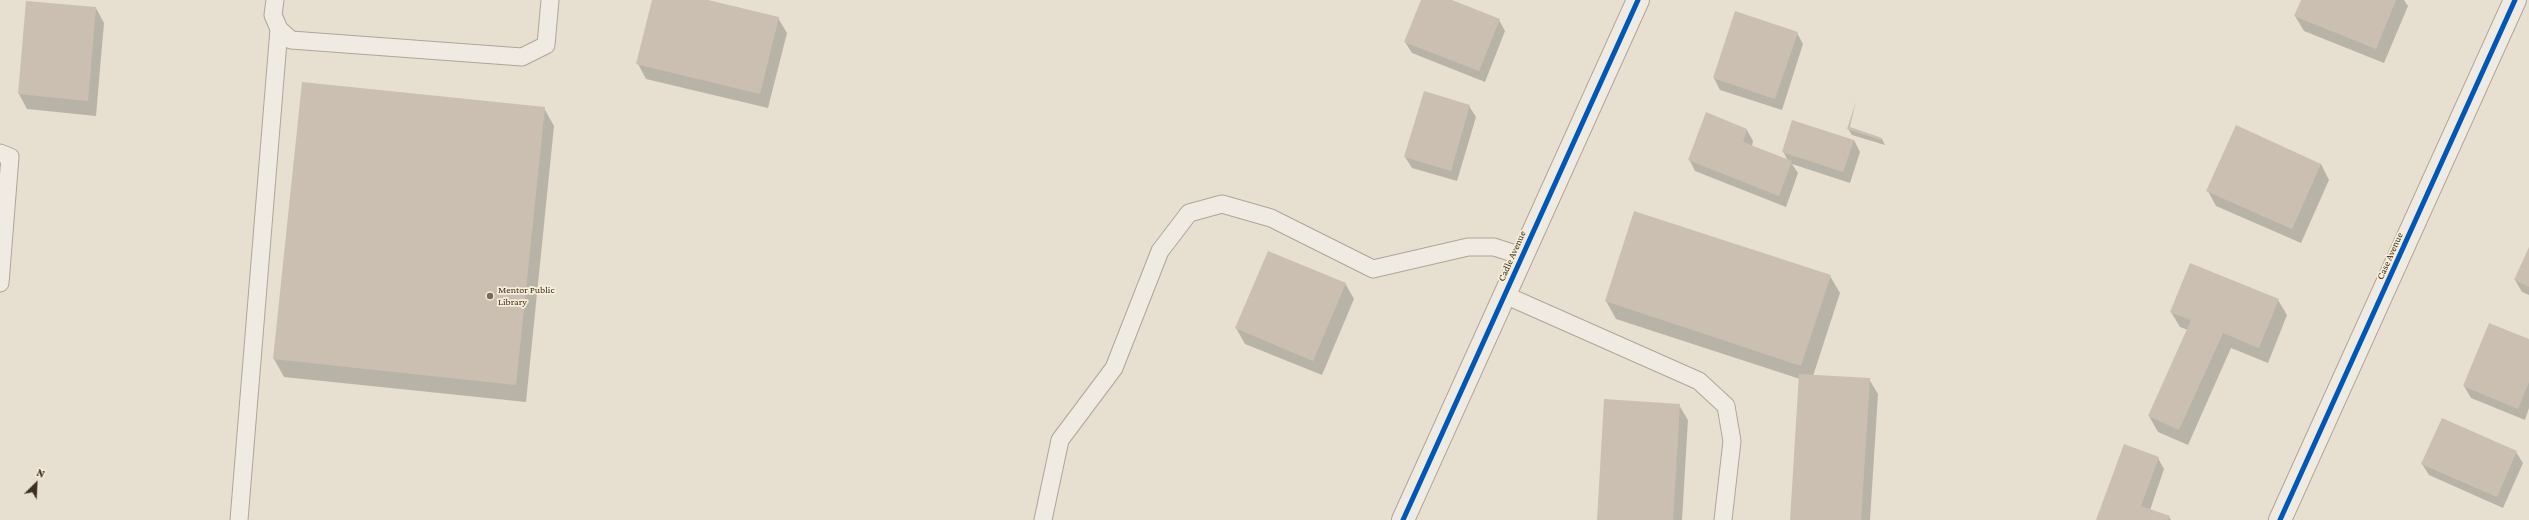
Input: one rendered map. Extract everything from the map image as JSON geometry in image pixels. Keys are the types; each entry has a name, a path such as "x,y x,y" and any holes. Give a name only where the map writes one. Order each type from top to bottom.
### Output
{"street":[{"name":"Cadle Avenue","path":"1403,520 1638,0"},
{"name":"Case Avenue","path":"2280,520 2515,0"}],"lane":[{"path":"275,0 273,15 279,29 292,40 522,57 546,45 550,0"},
{"path":"239,520 279,29"},
{"path":"0,153 10,158 0,283"},
{"path":"1043,520 1060,440 1114,368 1160,251 1188,213 1222,204 1271,218 1373,269 1468,247 1494,247 1522,256"},
{"path":"1505,295 1698,381 1726,406 1732,441 1724,520"}],"building":[{"path":"652,0 708,0 779,17 760,94 636,64"},
{"path":"1421,0 1452,0 1500,19 1479,71 1404,42"},
{"path":"2301,0 2396,0 2376,49 2294,16"},
{"path":"26,1 96,7 88,101 18,94"},
{"path":"1735,11 1798,32 1775,99 1713,78"},
{"path":"302,82 545,107 516,385 273,359"},
{"path":"1424,91 1470,105 1451,171 1404,157"},
{"path":"1856,101 1850,127 1882,138 1881,140 1847,129"},
{"path":"1706,112 1747,129 1743,142 1792,161 1779,196 1688,160"},
{"path":"1792,120 1854,140 1843,172 1782,152"},
{"path":"2236,125 2321,164 2292,229 2206,191"},
{"path":"1634,211 1831,275 1801,366 1605,301"},
{"path":"2529,247 2529,287 2514,280"},
{"path":"1268,251 1346,283 1313,361 1235,328"},
{"path":"2190,263 2279,299 2259,348 2223,333 2179,430 2148,416 2191,320 2170,312"},
{"path":"2489,323 2529,339 2529,382 2518,409 2463,386"},
{"path":"1799,374 1870,378 1861,520 1790,520"},
{"path":"1604,399 1680,404 1673,520 1597,520"},
{"path":"2442,418 2517,451 2497,497 2421,464"},
{"path":"2124,444 2159,457 2141,506 2170,516 2168,520 2096,520"}],"cycle path":[{"path":"1403,520 1638,0"},
{"path":"2280,520 2515,0"}],"place":[{"name":"Mentor Public Library","path":"490,296"}]}
